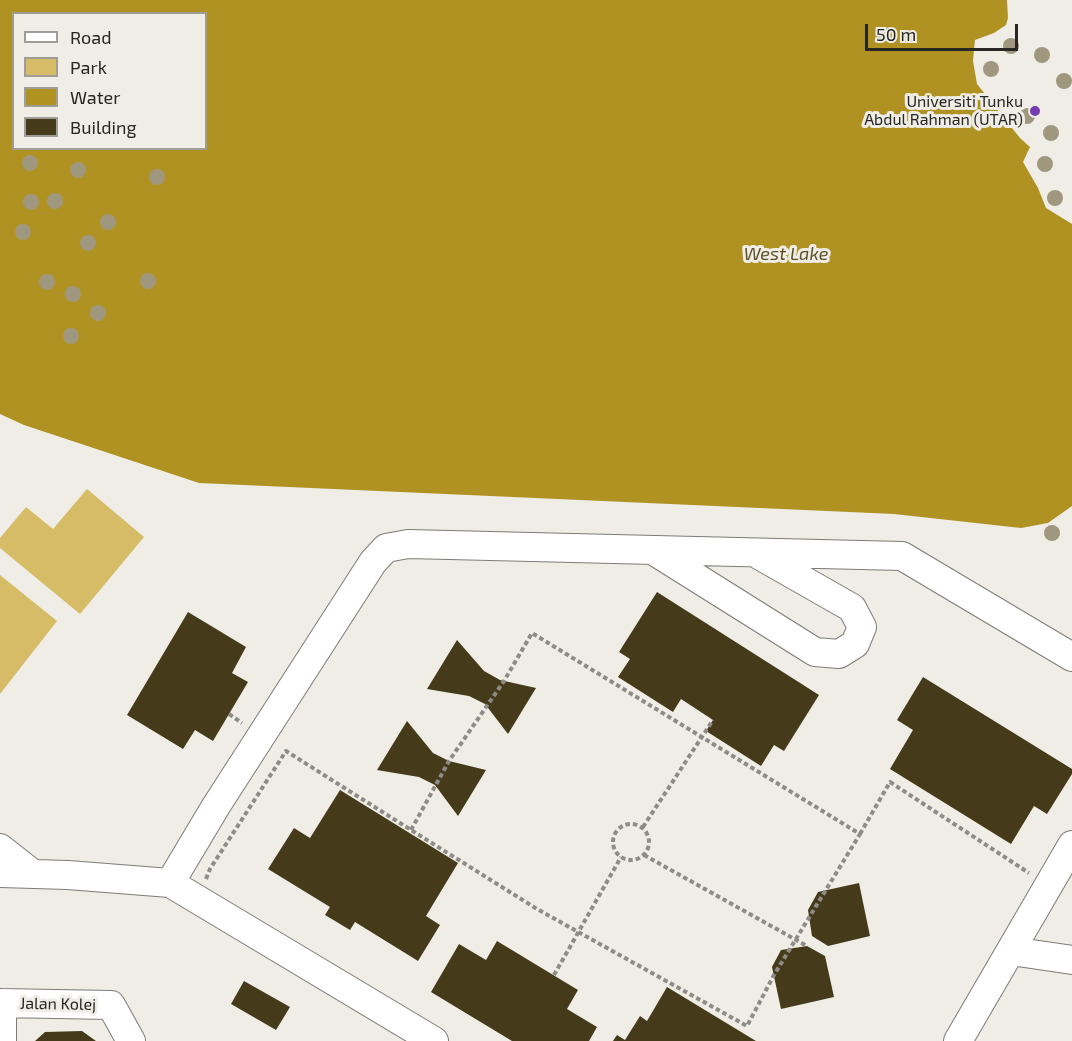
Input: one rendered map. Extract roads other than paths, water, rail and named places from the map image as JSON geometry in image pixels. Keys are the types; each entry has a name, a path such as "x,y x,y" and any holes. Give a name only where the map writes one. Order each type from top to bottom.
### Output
{"lane":[{"path":"170,883 216,806 373,562 386,548 408,544 902,556 1072,657"},
{"path":"653,550 815,651 839,654 855,644 862,627 852,608 755,552"},
{"path":"958,1041 1072,845"},
{"path":"0,848 33,874"},
{"path":"0,873 170,883 434,1041"},
{"path":"1011,951 1072,960"},
{"path":"1,1003 2,1041"},
{"name":"Jalan Kolej","path":"1,1003 111,1005 131,1041"},
{"path":"110,1041 111,1005"}],"water":[{"name":"West Lake","path":"0,0 1007,0 1006,25 994,33 975,40 973,61 977,84 1020,138 1030,147 1023,162 1046,208 1072,224 1072,506 1048,523 1021,528 894,514 199,483 24,425 0,414"}],"place":[{"name":"Universiti Tunku Abdul Rahman (UTAR)","path":"1035,111"}]}
